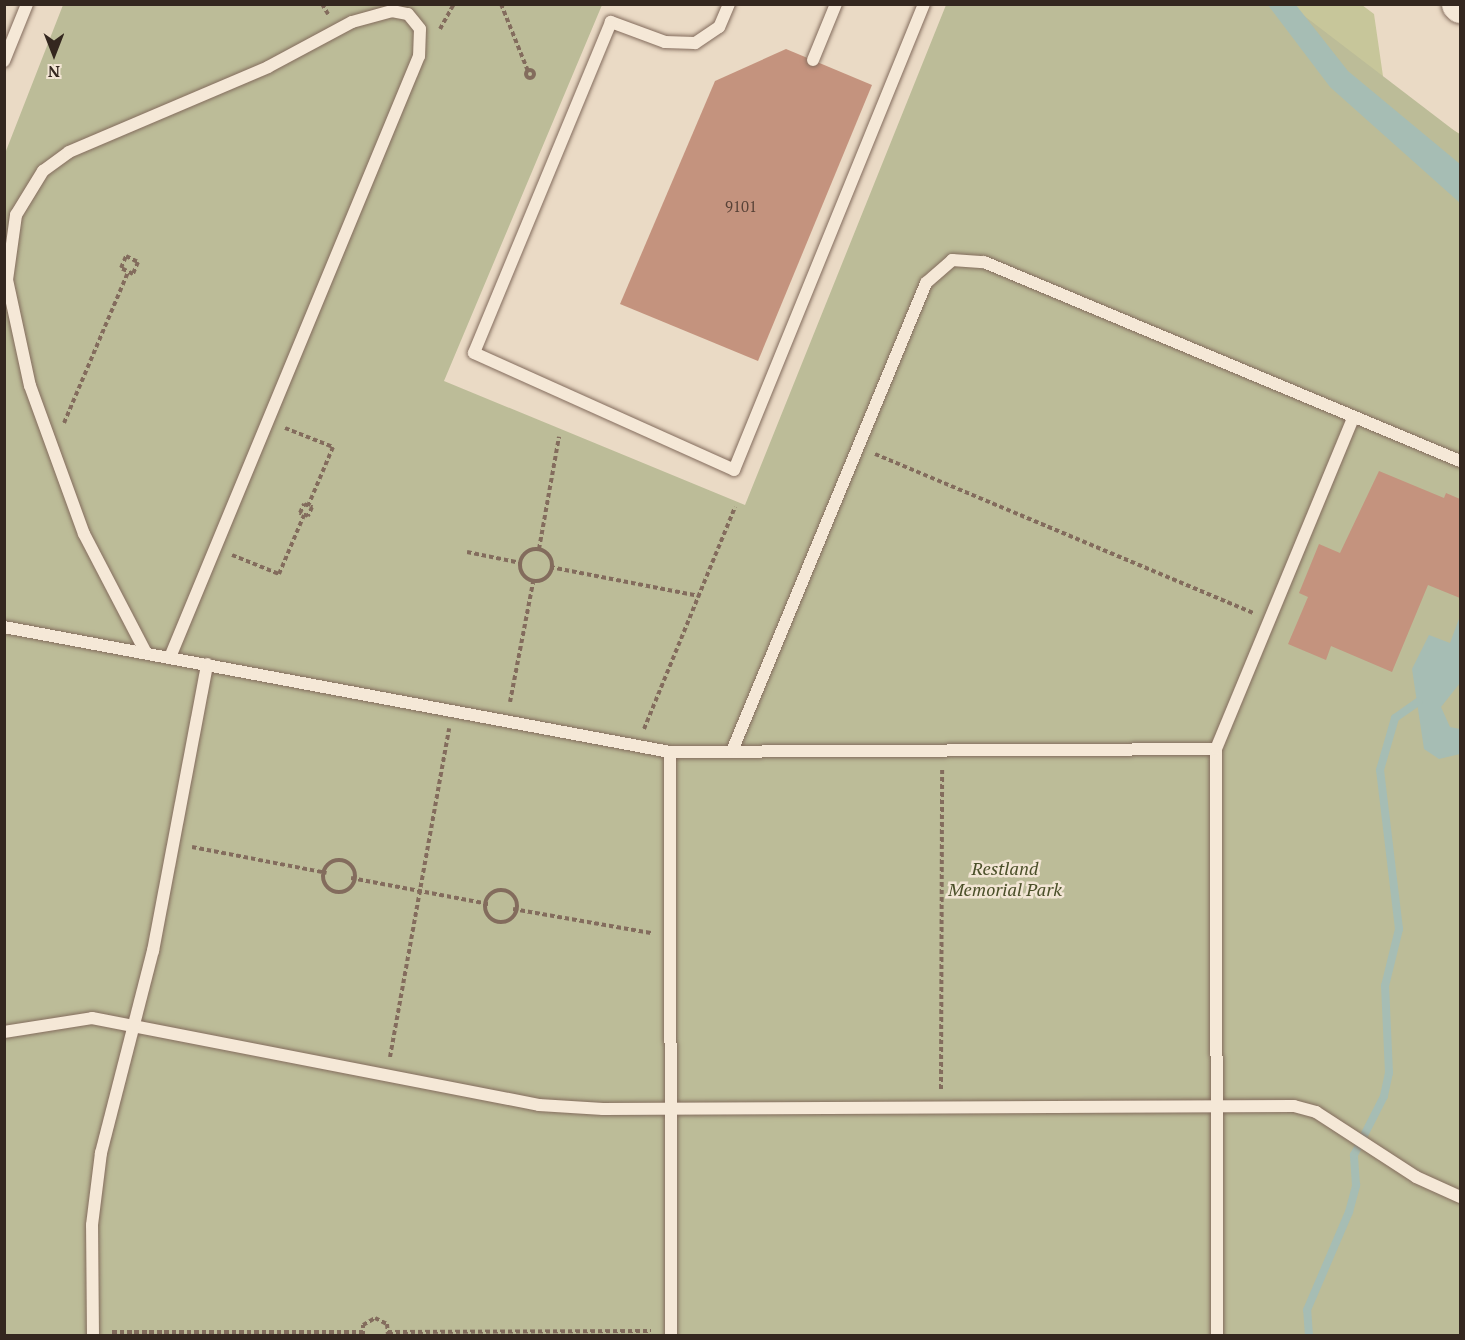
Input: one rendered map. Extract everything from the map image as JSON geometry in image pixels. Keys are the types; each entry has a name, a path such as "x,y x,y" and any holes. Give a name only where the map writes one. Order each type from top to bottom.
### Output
{"lane":[{"path":"4,61 27,4"},
{"path":"729,4 719,27 695,43 665,42 611,22 474,353 734,470 924,4"},
{"path":"813,60 836,4"},
{"path":"146,652 104,578 51,453 7,280 11,228 38,176 69,152 268,67 335,29 392,11 413,18 422,36 419,56 170,657"},
{"path":"732,751 926,283 941,266 963,258 1461,461"},
{"path":"1217,1335 1214,1106 1216,749 1353,418"},
{"path":"4,627 670,752 1216,749"},
{"path":"93,1334 97,1178 134,1028 173,843 207,664"},
{"path":"670,752 675,1109 671,1333"},
{"path":"4,1032 79,1017 539,1105 675,1109 1214,1106 1305,1108 1341,1128 1433,1187 1461,1197"}],"path":[{"path":"501,4 528,71"},
{"path":"126,256 138,262 133,274 128,272 121,268 126,256"},
{"path":"51,453 128,272"},
{"path":"231,543 227,554 279,574 333,447 279,426 275,437"},
{"path":"539,549 559,437"},
{"path":"858,447 1269,620"},
{"path":"636,747 735,507"},
{"path":"532,548 546,550 550,567 540,583 533,582 520,569 521,563 532,548"},
{"path":"467,552 521,563"},
{"path":"550,567 699,596"},
{"path":"506,721 533,582"},
{"path":"386,1076 453,711"},
{"path":"941,1108 942,750"},
{"path":"173,843 327,873"},
{"path":"335,858 349,861 351,878 344,894 328,891 327,873 335,858"},
{"path":"351,878 489,904"},
{"path":"497,888 512,892 513,909 506,924 490,921 489,904 497,888"},
{"path":"513,909 672,937"},
{"path":"93,1334 363,1334 363,1325 375,1318 387,1324 388,1334 671,1333"}],"green space":[{"name":"Restland Memorial Park","path":"63,5 602,5 444,381 745,505 946,5 1290,5 1460,135 1460,1335 5,1335 4,156"},
{"path":"1257,5 1362,5 1374,14 1385,90 1460,134 1460,267"}],"shaded area":[{"path":"1268,5 1296,5 1348,71 1460,164 1460,203 1330,87"},
{"path":"1460,616 1460,683 1441,707 1450,727 1460,729 1460,754 1439,759 1424,749 1412,669 1429,635 1450,643"}],"building":[{"path":"786,49 872,85 758,361 620,304 715,81"},
{"path":"1379,471 1444,498 1446,493 1460,499 1460,598 1428,585 1392,672 1331,646 1326,660 1288,644 1308,597 1299,593 1319,544 1340,553"}],"waterway":[{"path":"1309,1336 1307,1310 1349,1212 1356,1185 1354,1155 1384,1096 1389,1073 1385,986 1399,929 1380,770 1395,718 1419,701"}]}
